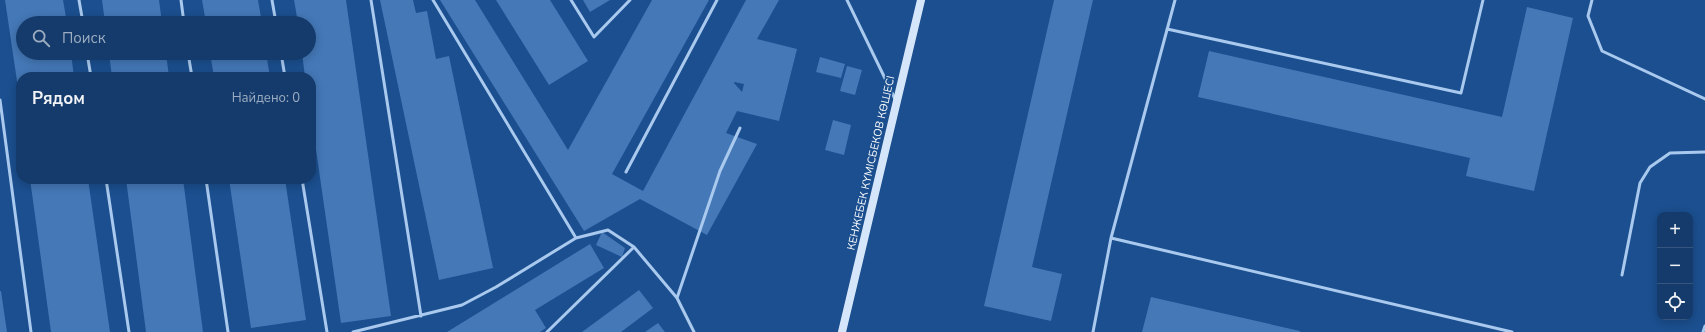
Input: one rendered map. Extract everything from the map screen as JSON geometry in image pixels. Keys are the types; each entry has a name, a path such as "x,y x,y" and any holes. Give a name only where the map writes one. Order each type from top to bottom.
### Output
{"street":[{"name":"КЕНЖЕБЕК КҮМІСБЕКОВ КӨШЕСІ","path":"842,332 921,0"}],"lane":[{"path":"79,0 82,16"},
{"path":"181,0 183,16"},
{"path":"272,0 275,16"},
{"path":"371,0 421,316"},
{"path":"433,0 576,238"},
{"path":"571,0 594,37 630,0"},
{"path":"626,172 717,0"},
{"path":"847,0 897,102"},
{"path":"1093,332 1111,238 1175,0"},
{"path":"1167,29 1461,92 1483,0"},
{"path":"1592,0 1588,16 1602,51 1705,100"},
{"path":"88,60 90,72"},
{"path":"189,60 191,72"},
{"path":"282,60 284,72"},
{"path":"0,100 31,332"},
{"path":"677,298 720,171 740,128"},
{"path":"1622,275 1640,183 1650,167 1670,153 1705,152"},
{"path":"107,184 129,332"},
{"path":"207,184 228,332"},
{"path":"303,184 327,332"},
{"path":"353,332 462,305 496,287 576,238 608,230 634,247 677,298 694,332"},
{"path":"1111,238 1512,332"},
{"path":"547,332 634,247"},
{"path":"1703,332 1705,326"}],"building":[{"path":"5,0 63,0 66,16 16,16 16,60 72,60 73,72 16,72 16,74"},
{"path":"102,0 159,0 161,16 104,16"},
{"path":"202,0 258,0 261,16 205,16"},
{"path":"294,0 346,0 391,316 341,323 316,150 316,72 304,72 303,60 316,60 316,16 297,16"},
{"path":"380,0 413,0 416,13 427,11 436,59 449,56 493,268 439,280"},
{"path":"440,0 475,0 568,150 652,0 709,0 612,174 643,191 746,0 779,0 757,39 797,49 779,121 737,111 726,133 757,144 707,235 640,199 584,231","holes":["734,82 744,84 742,92"]},
{"path":"496,0 550,0 588,61 549,85"},
{"path":"583,0 610,0 590,12"},
{"path":"1054,0 1093,0 1032,267 1062,274 1051,321 984,306"},
{"path":"1527,7 1573,18 1534,191 1466,176 1470,158 1198,97 1209,51 1502,117"},
{"path":"820,57 845,64 841,78 816,72"},
{"path":"110,60 167,60 168,72 111,72"},
{"path":"211,60 267,60 269,72 213,72"},
{"path":"847,66 862,70 855,95 840,91"},
{"path":"833,120 851,125 844,155 825,150"},
{"path":"31,184 89,184 110,332 51,332"},
{"path":"127,184 184,184 203,332 146,332"},
{"path":"230,184 286,184 306,320 251,328"},
{"path":"602,232 625,248 622,257 596,245"},
{"path":"590,244 604,268 535,310 546,328 540,332 447,332"},
{"path":"639,290 653,308 621,332 582,332"},
{"path":"1,291 7,332 0,332"},
{"path":"1151,297 1300,331 1300,332 1142,332"},
{"path":"658,323 665,332 645,332"}]}
